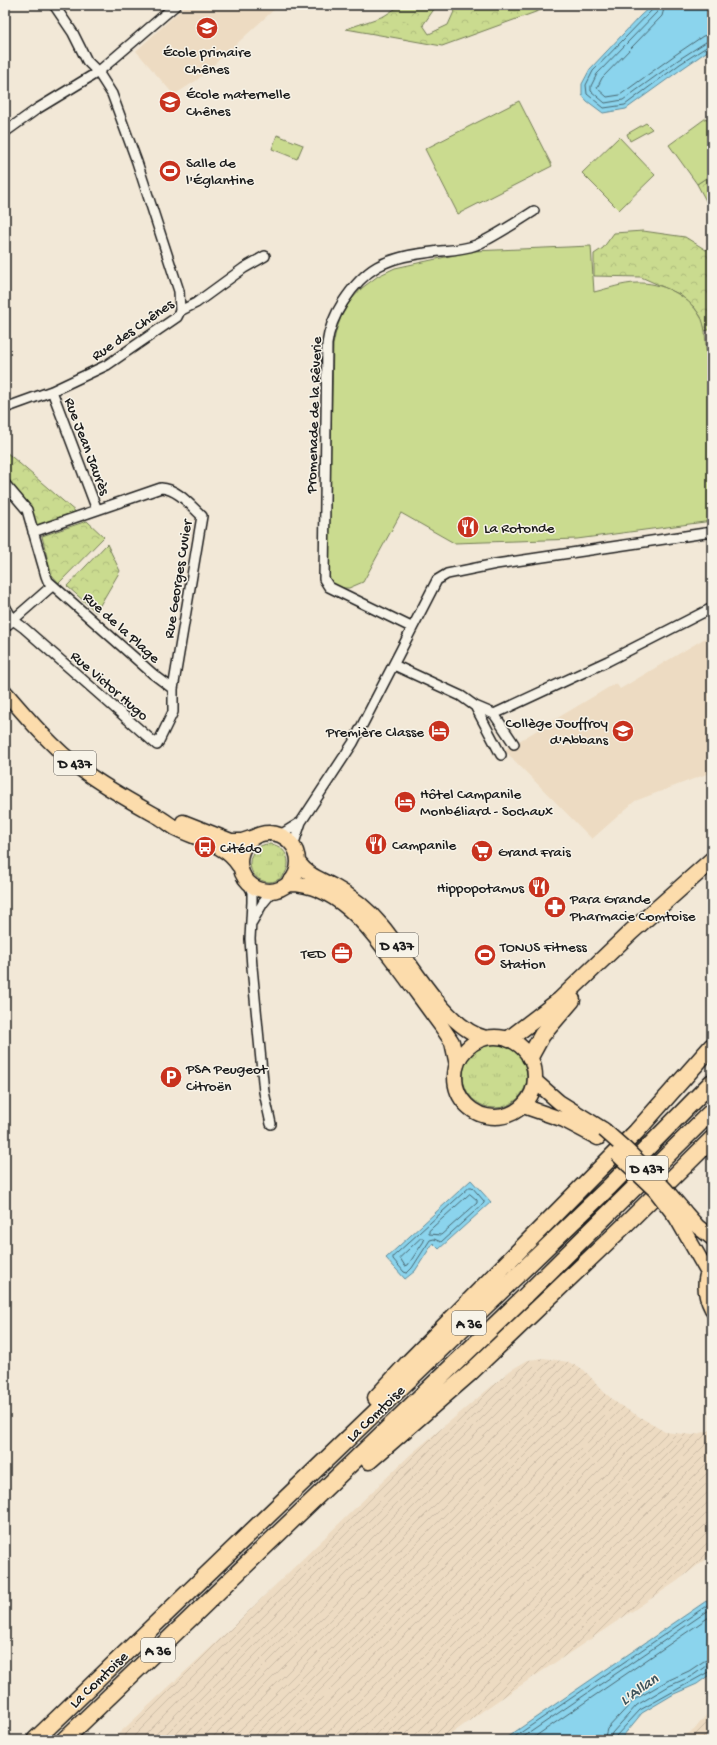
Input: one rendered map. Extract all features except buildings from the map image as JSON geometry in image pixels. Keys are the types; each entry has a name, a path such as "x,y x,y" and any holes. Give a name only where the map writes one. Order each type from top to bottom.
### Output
{"highway":[{"path":"509,1039 555,1004 631,932 712,860"},
{"path":"530,1057 542,1035 585,986 712,872"},
{"path":"222,1560 415,1356 636,1132 712,1046"},
{"name":"La Comtoise","path":"34,1740 610,1186 712,1082"},
{"name":"La Comtoise","path":"64,1740 568,1254 712,1111"},
{"path":"268,1544 368,1462 470,1373 613,1237 712,1139"}],"main road":[{"name":"D 437","path":"5,692 38,730 82,770 174,827 227,852 239,866"},
{"name":"D 437","path":"158,817 185,822 231,841 242,841 254,836"},
{"path":"262,833 280,835 287,839 297,854 297,870 288,884 273,891 265,891 256,888 248,883 242,875 239,866 242,849 254,836 262,833"},
{"name":"D 437","path":"298,862 314,877 356,900 372,914 438,1001 457,1022 475,1035 486,1038"},
{"name":"D 437","path":"288,884 311,886 350,910 360,919 373,933 452,1042 457,1065"},
{"path":"498,1037 509,1039 518,1043 530,1057 535,1068 533,1090 523,1106 512,1113 500,1116 487,1116 475,1111 464,1102 458,1091 455,1078 457,1065 463,1053 473,1043 486,1038 498,1037"},
{"name":"D 437","path":"535,1080 559,1102 645,1165 661,1182 710,1268"},
{"name":"D 437","path":"523,1106 601,1134"},
{"name":"D 437","path":"680,1214 712,1238"},
{"path":"710,1268 704,1286 706,1299 712,1309"}],"street":[{"path":"54,5 73,33 88,61 98,72 112,94 138,162 179,291 180,311"},
{"path":"5,132 98,72 176,5"},
{"name":"Promenade de la Rêverie","path":"411,628 329,587 325,583 327,344 333,318 350,291 366,273 382,264 402,257 460,249 476,245 534,212"},
{"name":"Rue des Chênes","path":"5,408 52,392 107,365 177,317 180,311 196,303 244,268 265,256"},
{"name":"Rue Jean Jaurès","path":"52,392 97,510"},
{"path":"5,484 27,510 46,576 52,586 5,627"},
{"name":"Rue Georges Cuvier","path":"33,532 161,488 169,488 174,491 202,516 173,689"},
{"path":"293,846 301,822 353,743 437,580 447,574 496,564 712,532"},
{"name":"Rue de la Plage","path":"52,586 173,689"},
{"name":"Rue Victor Hugo","path":"5,606 13,620 156,744 172,712 173,689"},
{"path":"494,714 608,661 712,608"},
{"path":"394,665 461,696 475,706 494,714 514,744"},
{"path":"475,706 502,755"},
{"path":"280,835 301,822"},
{"path":"248,883 252,897 250,925 252,967 264,1092 270,1124"},
{"path":"250,925 263,903 273,891"}],"shaded area":[{"name":"École primaire Chênes","path":"186,5 279,5 197,80 174,95 136,51"},
{"name":"Collège Jouffroy d'Abbans","path":"712,634 712,772 635,801 592,839 504,750 616,683 620,689"},
{"path":"544,1358 568,1362 584,1370 604,1392 618,1404 665,1432 693,1435 712,1430 712,1554 676,1582 484,1710 443,1740 112,1740 222,1637 411,1454 511,1370 528,1360"},
{"path":"712,1708 712,1740 678,1740 694,1730"}],"green space":[{"path":"401,5 437,5 423,25 429,34 448,25 457,5 555,5 442,46 346,29 384,16"},
{"path":"519,101 552,166 458,214 425,149"},
{"path":"706,118 712,126 712,174 697,184 669,145"},
{"path":"646,123 652,129 630,141 627,134"},
{"path":"277,135 303,145 297,159 272,149"},
{"path":"619,137 655,175 619,210 582,173"},
{"path":"712,174 712,212 697,184"},
{"path":"643,231 685,237 706,250 712,244 712,329 705,331 701,317 694,307 679,294 641,277 594,276 594,254 603,248 614,233"},
{"path":"591,246 594,292 632,283 646,283 664,287 681,296 695,309 702,319 705,331 712,438 712,521 577,539 454,543 401,513 363,582 349,588 340,588 330,580 328,575 333,345 341,317 350,301 362,288 378,276 395,268 473,251"},
{"path":"5,451 77,513 35,527 23,501 5,479"},
{"path":"87,521 104,537 59,583 51,574 42,536"},
{"path":"107,544 120,571 96,612 67,586"},
{"path":"265,844 273,844 283,849 287,856 287,870 283,877 273,882 265,882 255,877 253,874 250,867 250,859 255,849 258,847"},
{"path":"495,1044 507,1046 518,1053 525,1064 527,1076 525,1088 518,1099 507,1106 495,1108 483,1106 472,1099 465,1088 463,1076 465,1064 472,1053 483,1046"}],"water":[{"path":"652,5 712,5 712,48 626,109 603,113 587,101 582,95 582,84 590,69"},
{"path":"471,1180 491,1202 439,1249 433,1243 415,1271 405,1279 386,1258"},
{"name":"L'Allan","path":"712,1597 712,1673 697,1684 674,1694 642,1713 623,1736 616,1740 503,1740"}],"place":[{"name":"École primaire Chênes","path":"207,28"},
{"name":"École maternelle Chênes","path":"170,102"},
{"name":"Salle de l'Églantine","path":"170,171"},
{"name":"La Rotonde","path":"468,527"},
{"name":"Première Classe","path":"439,731"},
{"name":"Collège Jouffroy d'Abbans","path":"623,731"},
{"name":"Hôtel Campanile Monbéliard - Sochaux","path":"405,802"},
{"name":"Campanile","path":"376,844"},
{"name":"Citédo","path":"205,847"},
{"name":"Grand Frais","path":"482,851"},
{"name":"Hippopotamus","path":"539,887"},
{"name":"Para Grande Pharmacie Comtoise","path":"555,907"},
{"name":"TED","path":"342,953"},
{"name":"TONUS Fitness Station","path":"485,955"},
{"name":"PSA Peugeot Citroën","path":"171,1077"}]}
